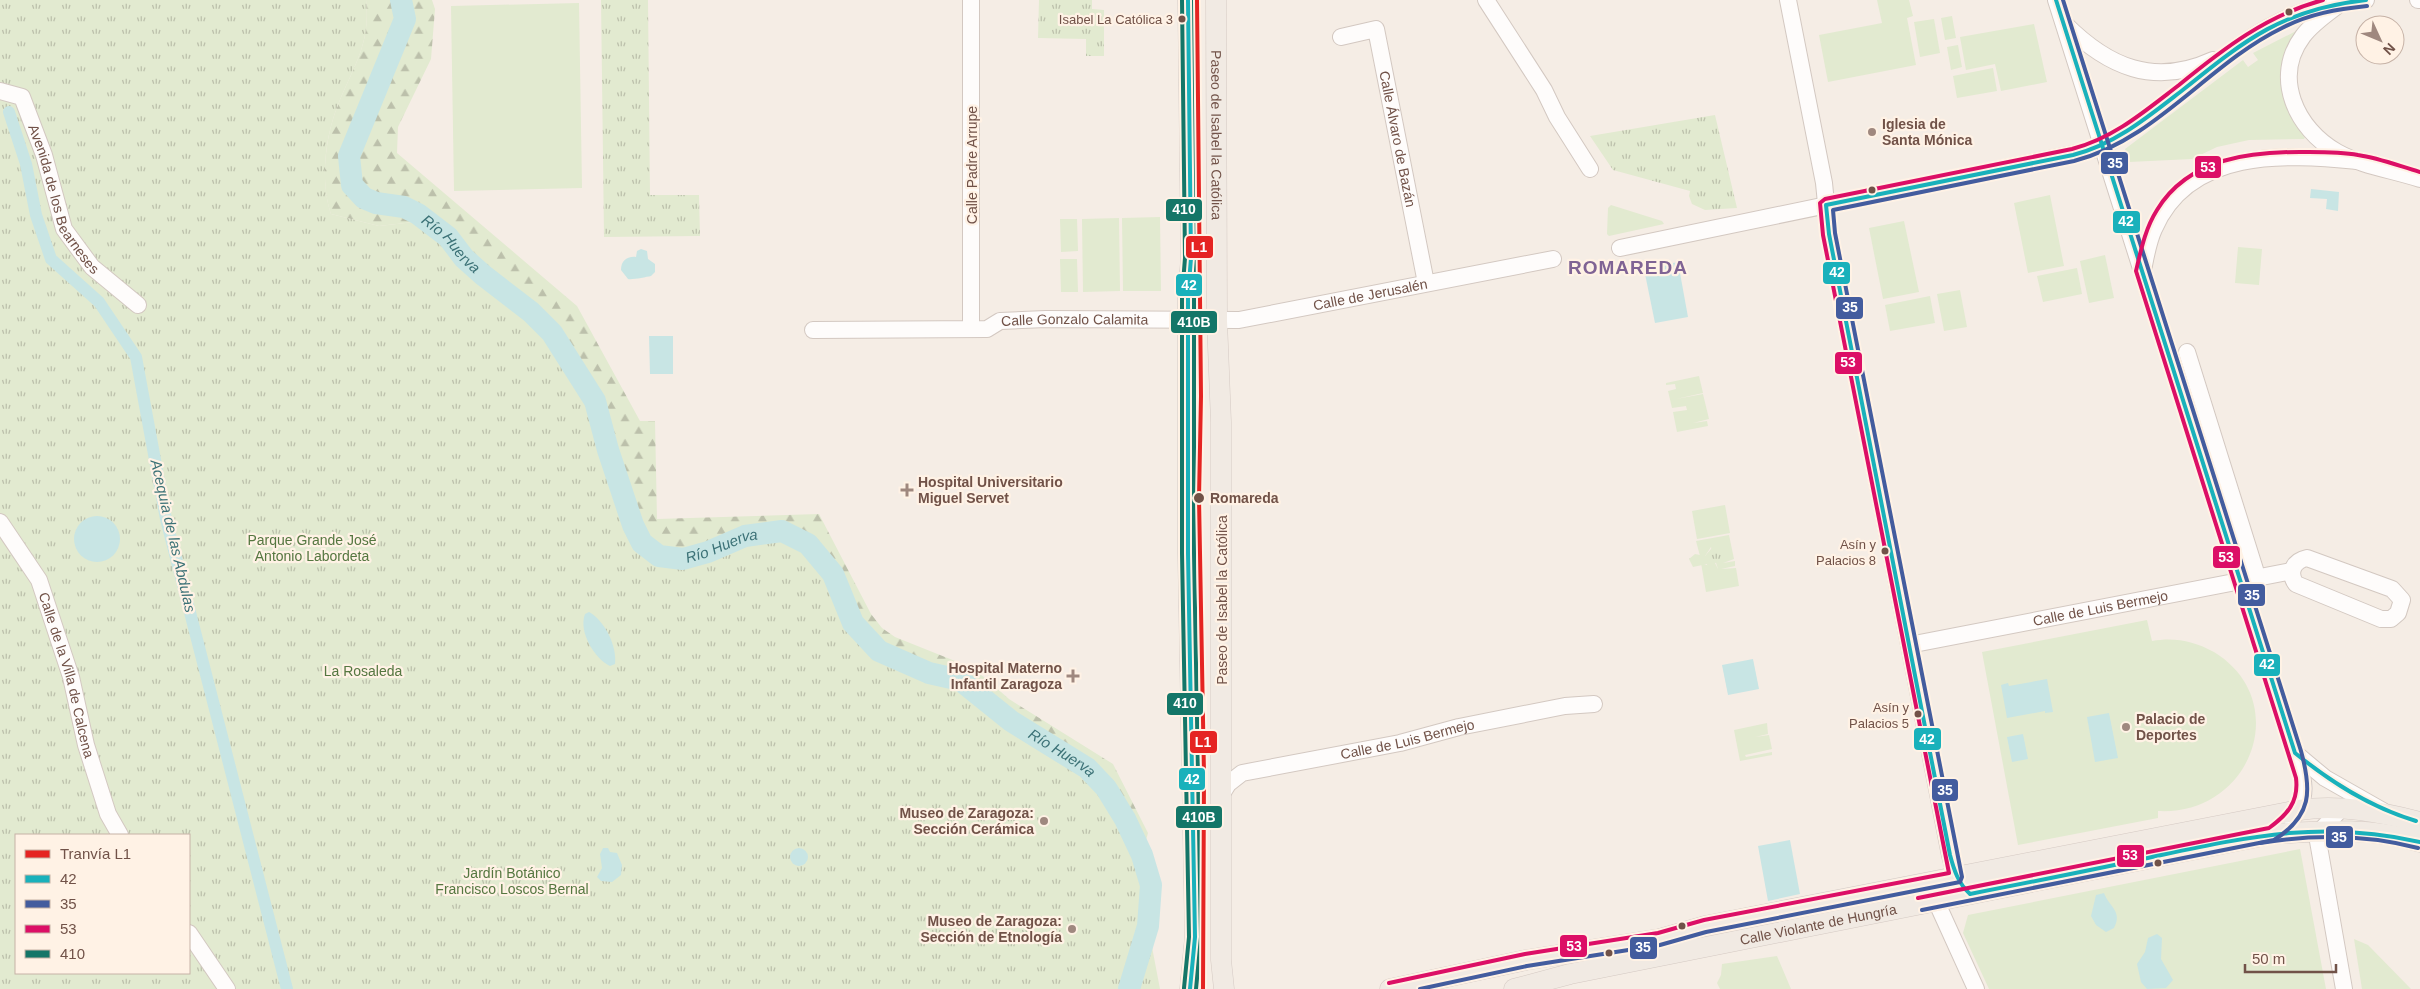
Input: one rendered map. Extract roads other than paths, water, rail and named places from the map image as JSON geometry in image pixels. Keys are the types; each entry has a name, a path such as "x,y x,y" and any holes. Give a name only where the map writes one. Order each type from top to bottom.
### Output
{"main road":[{"name":"Paseo de Isabel la Católica","path":"1188,0 1191,258 1188,321 1188,544 1195,937 1190,989"},
{"name":"Paseo de Isabel la Católica","path":"1216,0 1217,321 1221,422 1221,960 1224,989"},
{"name":"Calle Violante de Hungría","path":"1390,989 1447,984 1526,960 1659,939 1705,926 2298,810 2325,807 2390,814 2420,822"},
{"name":"Calle Violante de Hungría","path":"1514,989 1570,974 2272,834 2321,830 2372,831 2420,842"},
{"path":"1508,989 1522,979 1573,954"}],"street":[{"name":"Calle Padre Arrupe","path":"971,0 972,329"},
{"path":"1486,0 1544,90 1557,117 1590,169"},
{"path":"1788,0 1824,183 1829,234 1956,878 1970,894"},
{"path":"2056,0 2295,753 2303,787 2298,810 2289,821 2272,834"},
{"path":"1620,248 2073,155 2102,147 2116,140 2140,123 2227,53 2273,23 2305,12 2341,3 2366,0"},
{"path":"2341,3 2323,16 2302,37 2289,73 2290,94 2302,121 2327,146 2358,161 2420,179"},
{"path":"2063,23 2105,57 2145,72 2160,73 2184,70 2227,53"},
{"name":"Calle Álvaro de Bazán","path":"1341,37 1376,29 1426,283"},
{"name":"Avenida de los Bearneses","path":"0,91 22,97 44,155 64,229 92,267 138,305"},
{"path":"2142,272 2154,230 2168,205 2198,177 2213,169 2243,161 2270,158 2358,161"},
{"name":"Calle de Jerusalén","path":"1188,321 1239,320 1553,259"},
{"name":"Calle Gonzalo Calamita","path":"813,330 987,329 1000,321 1046,319 1156,319 1188,321"},
{"path":"2187,352 2257,576"},
{"name":"Calle de la Villa de Calcena","path":"0,522 39,580 71,677 86,745 108,814 119,834"},
{"name":"Calle de Luis Bermejo","path":"2306,558 2392,589 2400,596 2401,608 2391,619 2381,619 2300,586 2292,578 2292,570 2296,563 2306,558"},
{"name":"Calle de Luis Bermejo","path":"1909,645 2292,570"},
{"name":"Calle de Luis Bermejo","path":"1242,773 1400,743 1459,727 1575,705 1594,704"},
{"path":"1220,796 1228,784 1242,773 1222,753"},
{"name":"Calle Violante de Hungría","path":"2295,753 2332,782 2390,814"},
{"path":"2341,810 2321,830 2318,841 2344,989"},
{"path":"1917,886 1936,900 1976,989"},
{"path":"190,935 226,989"}],"water":[{"path":"2311,189 2339,192 2338,211 2326,209 2327,199 2310,198"},
{"path":"641,249 647,251 648,259 655,264 655,272 651,276 628,279 621,270 622,264 627,258 636,257 637,251"},
{"path":"1678,262 1688,317 1655,323 1644,269"},
{"path":"649,336 673,336 673,374 650,374"},
{"path":"93,516 101,516 110,520 116,526 120,539 116,552 110,558 101,562 93,562 84,558 78,552 74,543 74,535 78,526 84,520"},
{"path":"589,612 600,621 609,635 614,650 615,664 610,666 604,662 589,644 583,621 585,614"},
{"path":"1753,659 1759,689 1728,695 1722,665"},
{"path":"2047,679 2053,712 2045,713 2045,711 2007,718 2001,685 2008,683 2009,686"},
{"path":"2109,713 2118,758 2095,762 2087,717"},
{"path":"2023,734 2028,759 2012,762 2007,737"},
{"path":"1790,840 1800,894 1768,901 1758,846"},
{"path":"603,848 608,848 610,852 617,853 622,865 621,875 612,882 601,881 597,877 602,868 600,854"},
{"path":"799,848 805,851 808,857 805,863 799,866 793,863 790,857 793,851"},
{"path":"2104,893 2117,917 2114,928 2106,932 2096,925 2091,916 2096,895"},
{"path":"2157,934 2162,938 2161,959 2173,980 2166,988 2147,989 2141,982 2137,964 2145,952 2148,938"}],"waterway":[{"name":"Río Huerva","path":"401,0 405,19 349,156 352,185 364,198 376,203 404,207 418,214 448,237 464,258 531,312 552,333 595,401 608,450 633,525 642,543 659,556 683,559 708,552 745,536 782,531 808,544 833,574 853,623 879,651 929,673 960,680 1011,721 1087,768 1106,788 1125,819 1142,855 1151,885 1148,926 1129,989"},
{"name":"Acequia de las Abdulas","path":"9,112 26,164 36,215 51,259 99,302 136,357 166,519 287,989"}],"tram line":[{"name":"L1","path":"1197,0 1201,396 1199,498 1204,774 1203,989"}],"place":[{"name":"Isabel La Católica 3","path":"1182,19"},
{"name":"Iglesia de Santa Mónica","path":"1872,132"},
{"name":"Hospital Universitario Miguel Servet","path":"907,490"},
{"name":"Romareda","path":"1199,498"},
{"name":"Asín y Palacios 8","path":"1885,551"},
{"name":"Hospital Materno Infantil Zaragoza","path":"1073,676"},
{"name":"Asín y Palacios 5","path":"1918,714"},
{"name":"Palacio de Deportes","path":"2126,727"},
{"name":"Museo de Zaragoza: Sección Cerámica","path":"1044,821"},
{"name":"Museo de Zaragoza: Sección de Etnología","path":"1072,929"}],"district":[{"name":"ROMAREDA","path":"1628,267"}],"park label":[{"name":"Parque Grande José Antonio Labordeta","path":"312,548"},
{"name":"La Rosaleda","path":"363,671"},
{"name":"Jardín Botánico Francisco Loscos Bernal","path":"512,882"}]}
